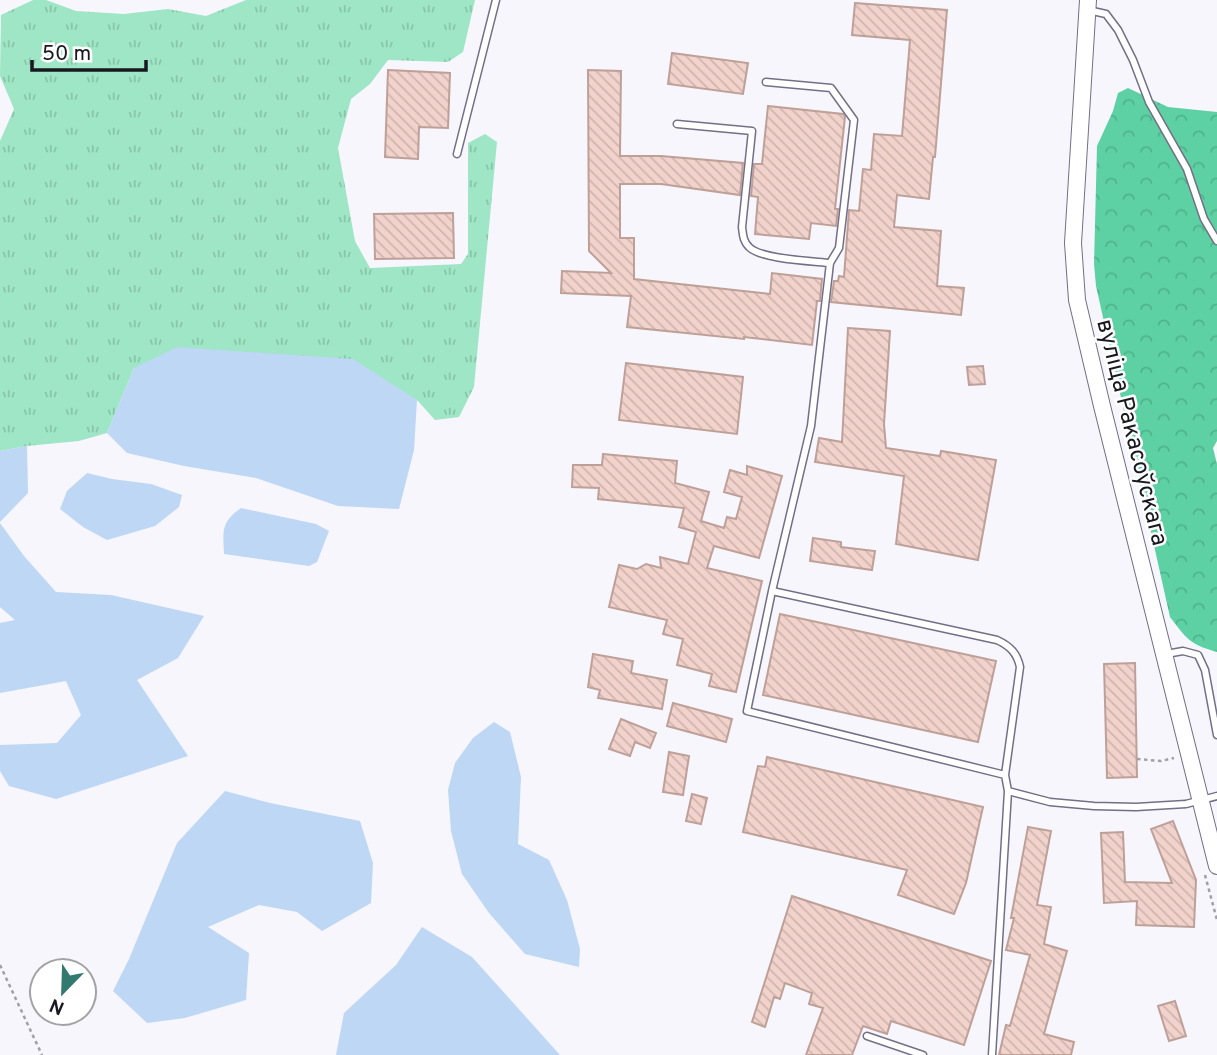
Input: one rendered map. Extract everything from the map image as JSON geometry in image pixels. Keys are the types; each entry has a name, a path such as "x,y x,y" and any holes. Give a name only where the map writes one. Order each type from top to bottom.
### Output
{"street":[{"name":"вуліца Ракасоўскага","path":"1087,5 1073,243 1077,300 1217,866"}],"lane":[{"path":"457,154 496,0"},
{"path":"1087,5 1106,14 1118,30 1149,102 1186,169 1204,219 1217,240"},
{"path":"766,82 831,88 854,120 839,248 830,263 811,426 747,711 1005,775"},
{"path":"677,124 752,131 743,238 750,248 764,255 830,263"},
{"path":"772,591 997,640 1015,653 1020,667 1005,775 1008,791 992,1055"},
{"path":"1164,654 1183,651 1198,654 1205,670 1217,735"},
{"path":"1008,791 1050,802 1094,806 1148,807 1186,804 1217,796"},
{"path":"867,1036 923,1055"}],"path":[{"path":"1137,759 1161,761 1174,758"},
{"path":"0,965 42,1055"}],"green space":[{"path":"33,0 46,0 76,11 124,14 168,9 206,16 246,0 475,0 463,52 448,62 388,60 370,84 351,99 338,148 355,241 370,268 461,264 468,254 468,143 485,134 497,142 474,387 459,417 435,420 417,400 134,368 107,433 79,441 0,451 0,141 14,109 0,76 1,15"},
{"path":"1128,88 1168,107 1217,112 1217,441 1213,448 1217,464 1217,652 1189,640 1170,617 1096,286 1094,264 1097,146 1118,93"}],"water":[{"path":"177,347 353,359 417,400 414,450 399,509 338,506 256,478 127,453 107,433 134,368"},
{"path":"27,446 28,493 0,522 0,451"},
{"path":"87,473 151,484 182,495 179,507 155,526 107,540 83,527 60,509 67,491"},
{"path":"241,508 316,524 329,531 317,562 309,566 224,554 225,528 230,518"},
{"path":"0,523 24,556 56,592 111,595 204,616 178,658 137,680 188,756 56,799 9,786 0,771 0,745 57,743 81,715 66,681 0,693 0,623 15,620 0,607"},
{"path":"494,722 510,732 521,777 518,844 549,860 567,900 580,949 579,967 525,954 489,913 462,874 451,831 448,790 455,763 473,738"},
{"path":"225,791 360,821 373,863 371,903 322,931 297,912 259,905 208,927 249,953 246,1000 185,1018 147,1023 113,991 177,843"},
{"path":"422,927 472,957 560,1055 336,1055 344,1013 396,965"}],"building":[{"path":"855,3 947,10 929,199 897,195 894,227 941,231 937,286 964,288 961,315 831,302 834,281 838,281 839,276 844,277 849,210 859,211 863,169 871,170 874,134 902,136 910,40 852,35"},
{"path":"672,53 748,63 743,94 668,84"},
{"path":"388,70 450,73 448,128 419,127 418,159 385,157"},
{"path":"588,70 621,71 620,156 661,156 743,163 740,195 661,184 620,184 620,238 634,238 634,279 770,294 772,273 822,279 812,345 627,327 631,296 561,293 562,271 611,273 589,251"},
{"path":"768,106 843,114 845,117 835,209 838,209 836,226 811,223 809,239 755,234 758,197 751,196 754,164 762,164"},
{"path":"453,213 454,258 375,259 374,214"},
{"path":"848,328 890,331 884,424 886,448 940,456 941,451 996,460 978,560 896,544 904,476 815,462 819,438 842,442"},
{"path":"626,363 743,377 737,434 619,420"},
{"path":"983,366 985,384 969,385 967,367"},
{"path":"603,454 677,461 675,483 709,492 701,521 724,528 727,517 736,519 742,497 724,492 730,470 747,475 747,466 782,476 759,558 714,546 707,568 762,581 736,692 709,686 712,674 677,665 683,639 663,634 667,620 609,607 619,565 637,569 646,564 661,568 660,557 688,564 696,532 679,527 684,508 598,499 599,488 572,487 573,465 602,465"},
{"path":"813,538 841,542 841,547 875,551 872,570 810,561"},
{"path":"780,614 996,661 978,742 763,695"},
{"path":"593,654 633,661 631,673 667,680 662,709 598,698 600,690 588,687"},
{"path":"1135,663 1137,777 1107,778 1104,664"},
{"path":"673,703 732,719 726,742 667,726"},
{"path":"621,719 656,733 650,748 635,742 630,756 609,749"},
{"path":"669,752 689,756 683,795 663,792"},
{"path":"767,757 983,807 966,883 954,914 898,895 907,870 743,832 758,766 765,767"},
{"path":"692,794 707,798 701,824 686,821"},
{"path":"1173,821 1196,880 1194,927 1136,925 1137,901 1104,903 1101,833 1123,832 1125,882 1172,883 1151,829"},
{"path":"1028,827 1051,831 1037,905 1051,907 1044,944 1067,951 1044,1034 1074,1042 1071,1055 999,1055 1006,1025 1010,1026 1030,955 1006,950 1014,918 1011,918"},
{"path":"792,896 991,961 964,1045 891,1021 887,1034 863,1026 852,1055 806,1055 823,1008 809,1004 812,993 785,983 780,999 774,997 765,1027 752,1022"},
{"path":"1175,1001 1186,1036 1169,1041 1158,1006"}]}
